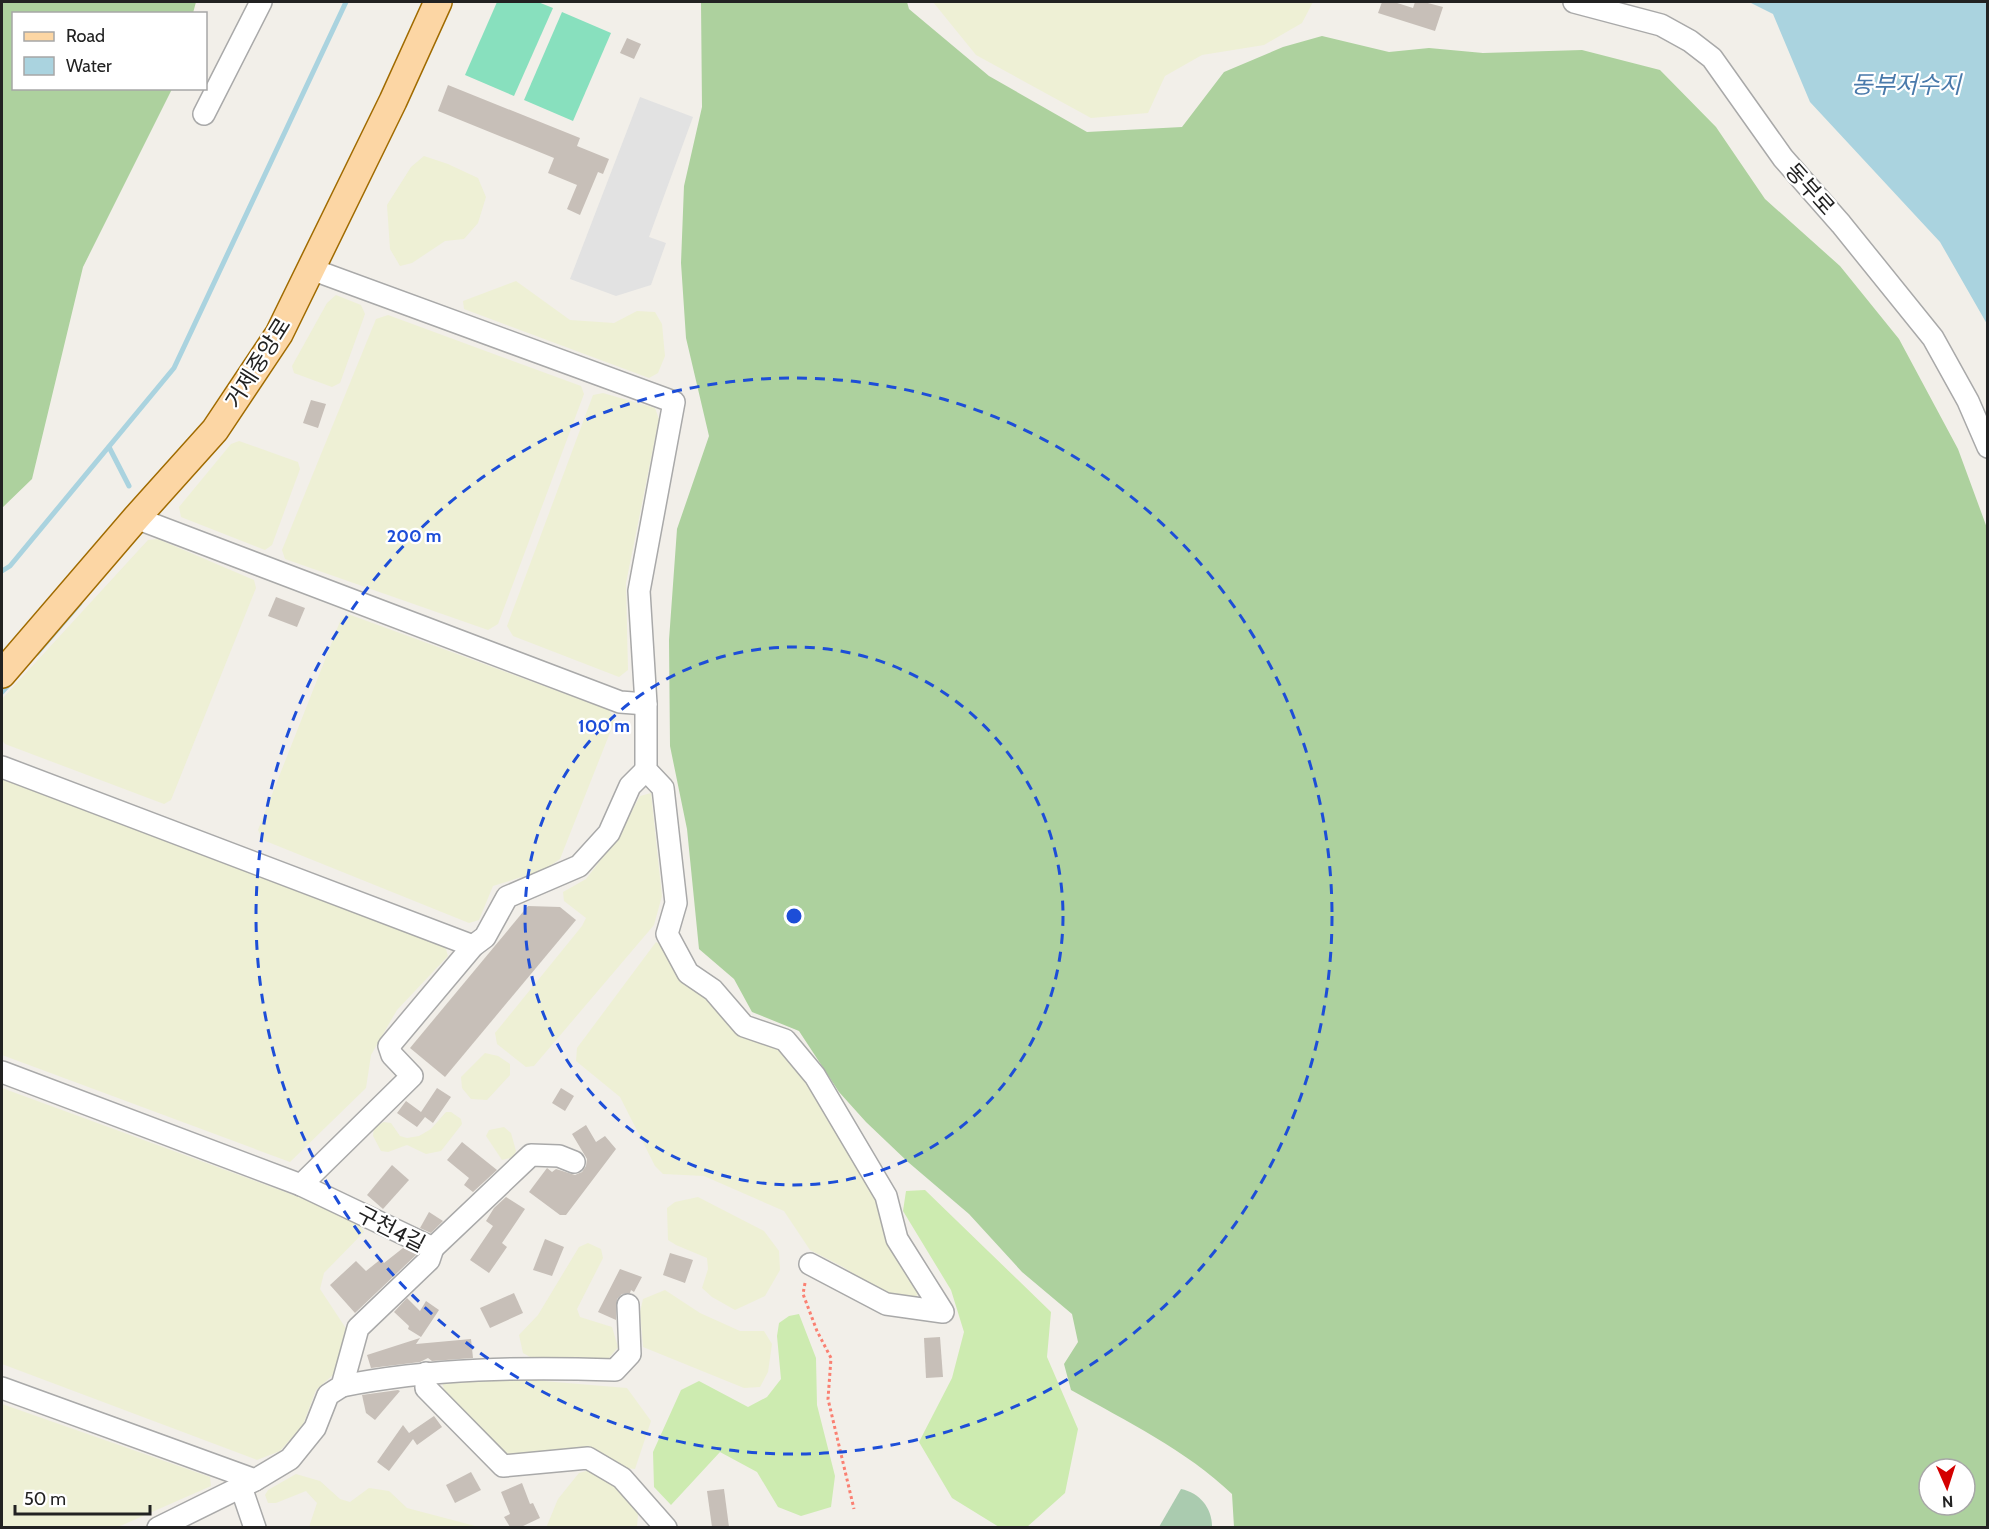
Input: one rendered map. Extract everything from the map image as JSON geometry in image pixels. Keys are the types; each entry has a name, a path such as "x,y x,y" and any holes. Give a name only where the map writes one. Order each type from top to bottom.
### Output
{"main road":[{"name":"거제중앙로","path":"2,674 215,430 279,334 393,101 438,2"}],"street":[{"path":"204,114 261,2"},
{"name":"동부로","path":"1574,2 1661,25 1690,41 1712,58 1783,158 1841,224 1933,338 1968,401 1988,447"},
{"path":"311,269 675,402 639,591 646,704 646,770 663,788 676,903 667,934 688,973 713,990 744,1026 785,1040 815,1076 886,1196 897,1239 944,1311 886,1304 810,1264"},
{"path":"136,518 620,702 646,704"},
{"path":"2,767 473,946"},
{"path":"301,1185 412,1076 392,1055 389,1046 473,946 485,937 507,897 579,866 609,833 630,786 646,770"},
{"name":"구천4길","path":"2,1072 301,1185 433,1248 429,1260 358,1328 342,1386 328,1395 315,1428 290,1459 248,1484 158,1527"},
{"path":"433,1248 531,1155 559,1156 574,1162"},
{"path":"342,1386 426,1373 544,1368 615,1370 630,1354 628,1305"},
{"path":"426,1373 426,1388 503,1466 588,1458 622,1478 666,1527"},
{"path":"2,1388 248,1484 255,1527"}],"path":[{"path":"810,1264 802,1294 831,1358 828,1398 855,1509"}],"green space":[{"path":"2,2 196,2 193,12 12,12 12,90 172,90 83,267 32,479 2,508"},
{"path":"497,2 538,2 553,8 514,96 465,75"},
{"path":"701,2 907,2 909,9 989,76 1087,132 1182,127 1224,72 1283,47 1322,36 1389,52 1429,48 1483,53 1582,50 1660,70 1716,127 1765,199 1840,266 1899,339 1958,449 1987,528 1987,1527 1234,1527 1232,1494 1214,1478 1155,1437 1071,1390 1064,1364 1078,1342 1072,1314 1022,1272 969,1214 908,1162 866,1122 839,1092 799,1031 752,1012 734,979 699,949 687,829 670,746 669,640 677,529 709,436 686,338 681,263 684,186 702,107"},
{"path":"933,2 1313,2 1302,23 1264,45 1202,55 1165,76 1148,113 1091,118 976,55"},
{"path":"562,12 611,33 573,121 524,100"},
{"path":"424,156 478,178 486,197 478,223 464,239 445,241 412,263 400,266 390,249 387,205 411,167"},
{"path":"516,281 570,320 614,323 637,311 655,312 662,324 665,356 658,373 649,378 464,309 463,301"},
{"path":"336,295 361,305 365,314 340,383 332,387 294,373 292,366 327,303"},
{"path":"388,315 581,386 584,394 498,624 488,630 285,559 282,550 376,319"},
{"path":"603,393 655,408 659,419 626,583 628,670 619,677 513,636 507,626 593,395"},
{"path":"239,441 298,462 300,469 272,545 265,550 181,517 179,507 231,444"},
{"path":"158,539 254,580 256,588 171,800 164,804 5,744 2,740 2,699 148,540"},
{"path":"348,614 609,710 615,720 560,859 544,870 493,886 479,920 469,923 263,840 258,830 341,619"},
{"path":"2,777 445,946 448,956 397,1010 371,1055 366,1088 290,1162 2,1055"},
{"path":"651,793 662,896 654,925 534,1066 526,1067 497,1044 495,1033 582,926 586,918 564,901 563,892 586,879 616,840 640,796"},
{"path":"656,942 663,946 676,976 780,1047 804,1078 874,1193 919,1292 916,1297 888,1295 810,1250 784,1211 704,1176 663,1174 655,1166 620,1097 576,1061 577,1048"},
{"path":"485,1053 498,1056 510,1064 510,1075 487,1100 471,1099 462,1088 461,1077"},
{"path":"2,1088 296,1196 359,1223 364,1232 324,1273 320,1289 347,1330 340,1364 333,1375 316,1390 303,1425 280,1451 257,1460 2,1364"},
{"path":"446,1112 451,1112 461,1119 462,1124 441,1151 426,1154 407,1145 388,1152 381,1151 373,1136 374,1127 384,1122 391,1123 400,1136 407,1138 419,1136 431,1129"},
{"path":"504,1127 511,1133 516,1151 514,1157 502,1160 486,1136 489,1130"},
{"path":"925,1190 1051,1312 1047,1357 1078,1429 1065,1493 1027,1527 999,1527 952,1498 919,1442 952,1378 964,1332 951,1290 903,1211 906,1191"},
{"path":"698,1197 764,1231 779,1251 780,1270 765,1296 735,1310 712,1297 702,1288 708,1269 707,1258 668,1240 667,1208 675,1202"},
{"path":"588,1243 601,1249 603,1258 577,1309 580,1317 612,1327 618,1347 609,1358 532,1358 523,1353 519,1335 538,1315 579,1247"},
{"path":"665,1290 700,1313 740,1331 764,1331 772,1344 768,1372 760,1387 744,1388 643,1347 640,1312 643,1299"},
{"path":"799,1314 816,1358 817,1405 835,1476 831,1507 801,1516 778,1507 757,1472 720,1452 671,1505 654,1487 653,1452 681,1390 699,1381 748,1407 767,1397 781,1379 777,1336 779,1323 789,1316"},
{"path":"519,1379 627,1388 651,1421 635,1469 626,1468 588,1448 505,1455 446,1396 442,1382"},
{"path":"2,1404 210,1477 211,1486 118,1527 2,1527"},
{"path":"590,1470 613,1485 632,1505 638,1514 637,1527 546,1528 558,1499 579,1473"},
{"path":"296,1474 320,1481 340,1499 350,1502 369,1488 389,1491 407,1508 479,1527 309,1527 317,1503 306,1491 276,1503 268,1503 265,1495 268,1490"},
{"path":"1181,1489 1194,1494 1204,1502 1210,1514 1212,1527 1159,1527"}],"shaded area":[{"path":"640,97 693,117 649,237 666,243 651,285 616,296 570,279"}],"water":[{"name":"동부저수지","path":"1749,2 1987,2 1987,324 1940,242 1810,102 1773,14"}],"building":[{"path":"1382,2 1394,2 1413,8 1415,2 1443,7 1435,31 1378,13"},
{"path":"627,38 641,44 634,59 620,53"},
{"path":"448,85 580,138 577,146 609,159 603,174 598,172 580,215 567,209 577,185 548,173 554,158 438,111"},
{"path":"311,400 326,404 318,428 303,423"},
{"path":"276,597 305,608 297,627 268,616"},
{"path":"528,906 560,907 576,920 445,1077 410,1048"},
{"path":"437,1088 451,1097 433,1123 425,1117 417,1127 397,1113 406,1101 421,1112"},
{"path":"561,1088 574,1096 565,1111 552,1103"},
{"path":"586,1125 596,1142 605,1136 616,1149 566,1215 560,1215 529,1192 547,1168 552,1172 556,1169 575,1175 582,1172 587,1159 572,1134"},
{"path":"462,1142 497,1170 473,1192 464,1185 469,1178 447,1160"},
{"path":"392,1165 409,1180 383,1209 367,1195"},
{"path":"506,1197 525,1209 502,1243 507,1247 489,1273 470,1260 493,1226 486,1221 494,1208"},
{"path":"429,1212 443,1221 431,1233 420,1228"},
{"path":"545,1239 564,1247 552,1276 533,1270"},
{"path":"403,1248 417,1254 355,1313 330,1285 356,1261 366,1271 381,1259 384,1263"},
{"path":"670,1253 693,1260 685,1283 663,1275"},
{"path":"620,1269 642,1277 634,1292 631,1290 630,1293 622,1294 617,1299 616,1320 598,1312"},
{"path":"514,1293 523,1313 490,1328 480,1308"},
{"path":"407,1298 420,1311 426,1301 439,1310 421,1337 408,1329 409,1326 394,1312"},
{"path":"940,1337 943,1377 926,1378 924,1338"},
{"path":"420,1338 416,1344 471,1339 473,1358 432,1361 428,1358 420,1362 371,1368 367,1355"},
{"path":"400,1391 375,1420 366,1413 362,1395"},
{"path":"434,1416 442,1427 417,1445 413,1439 389,1471 377,1462 403,1425 409,1433"},
{"path":"471,1472 481,1490 455,1503 446,1485"},
{"path":"522,1483 530,1504 533,1503 540,1518 521,1527 510,1527 504,1517 510,1514 501,1492"},
{"path":"724,1489 729,1527 712,1527 707,1491"}],"waterway":[{"path":"2,571 10,566 174,368 346,2"},
{"path":"109,447 129,486"},
{"path":"37,653 80,603"},
{"path":"2,692 11,682"}]}
